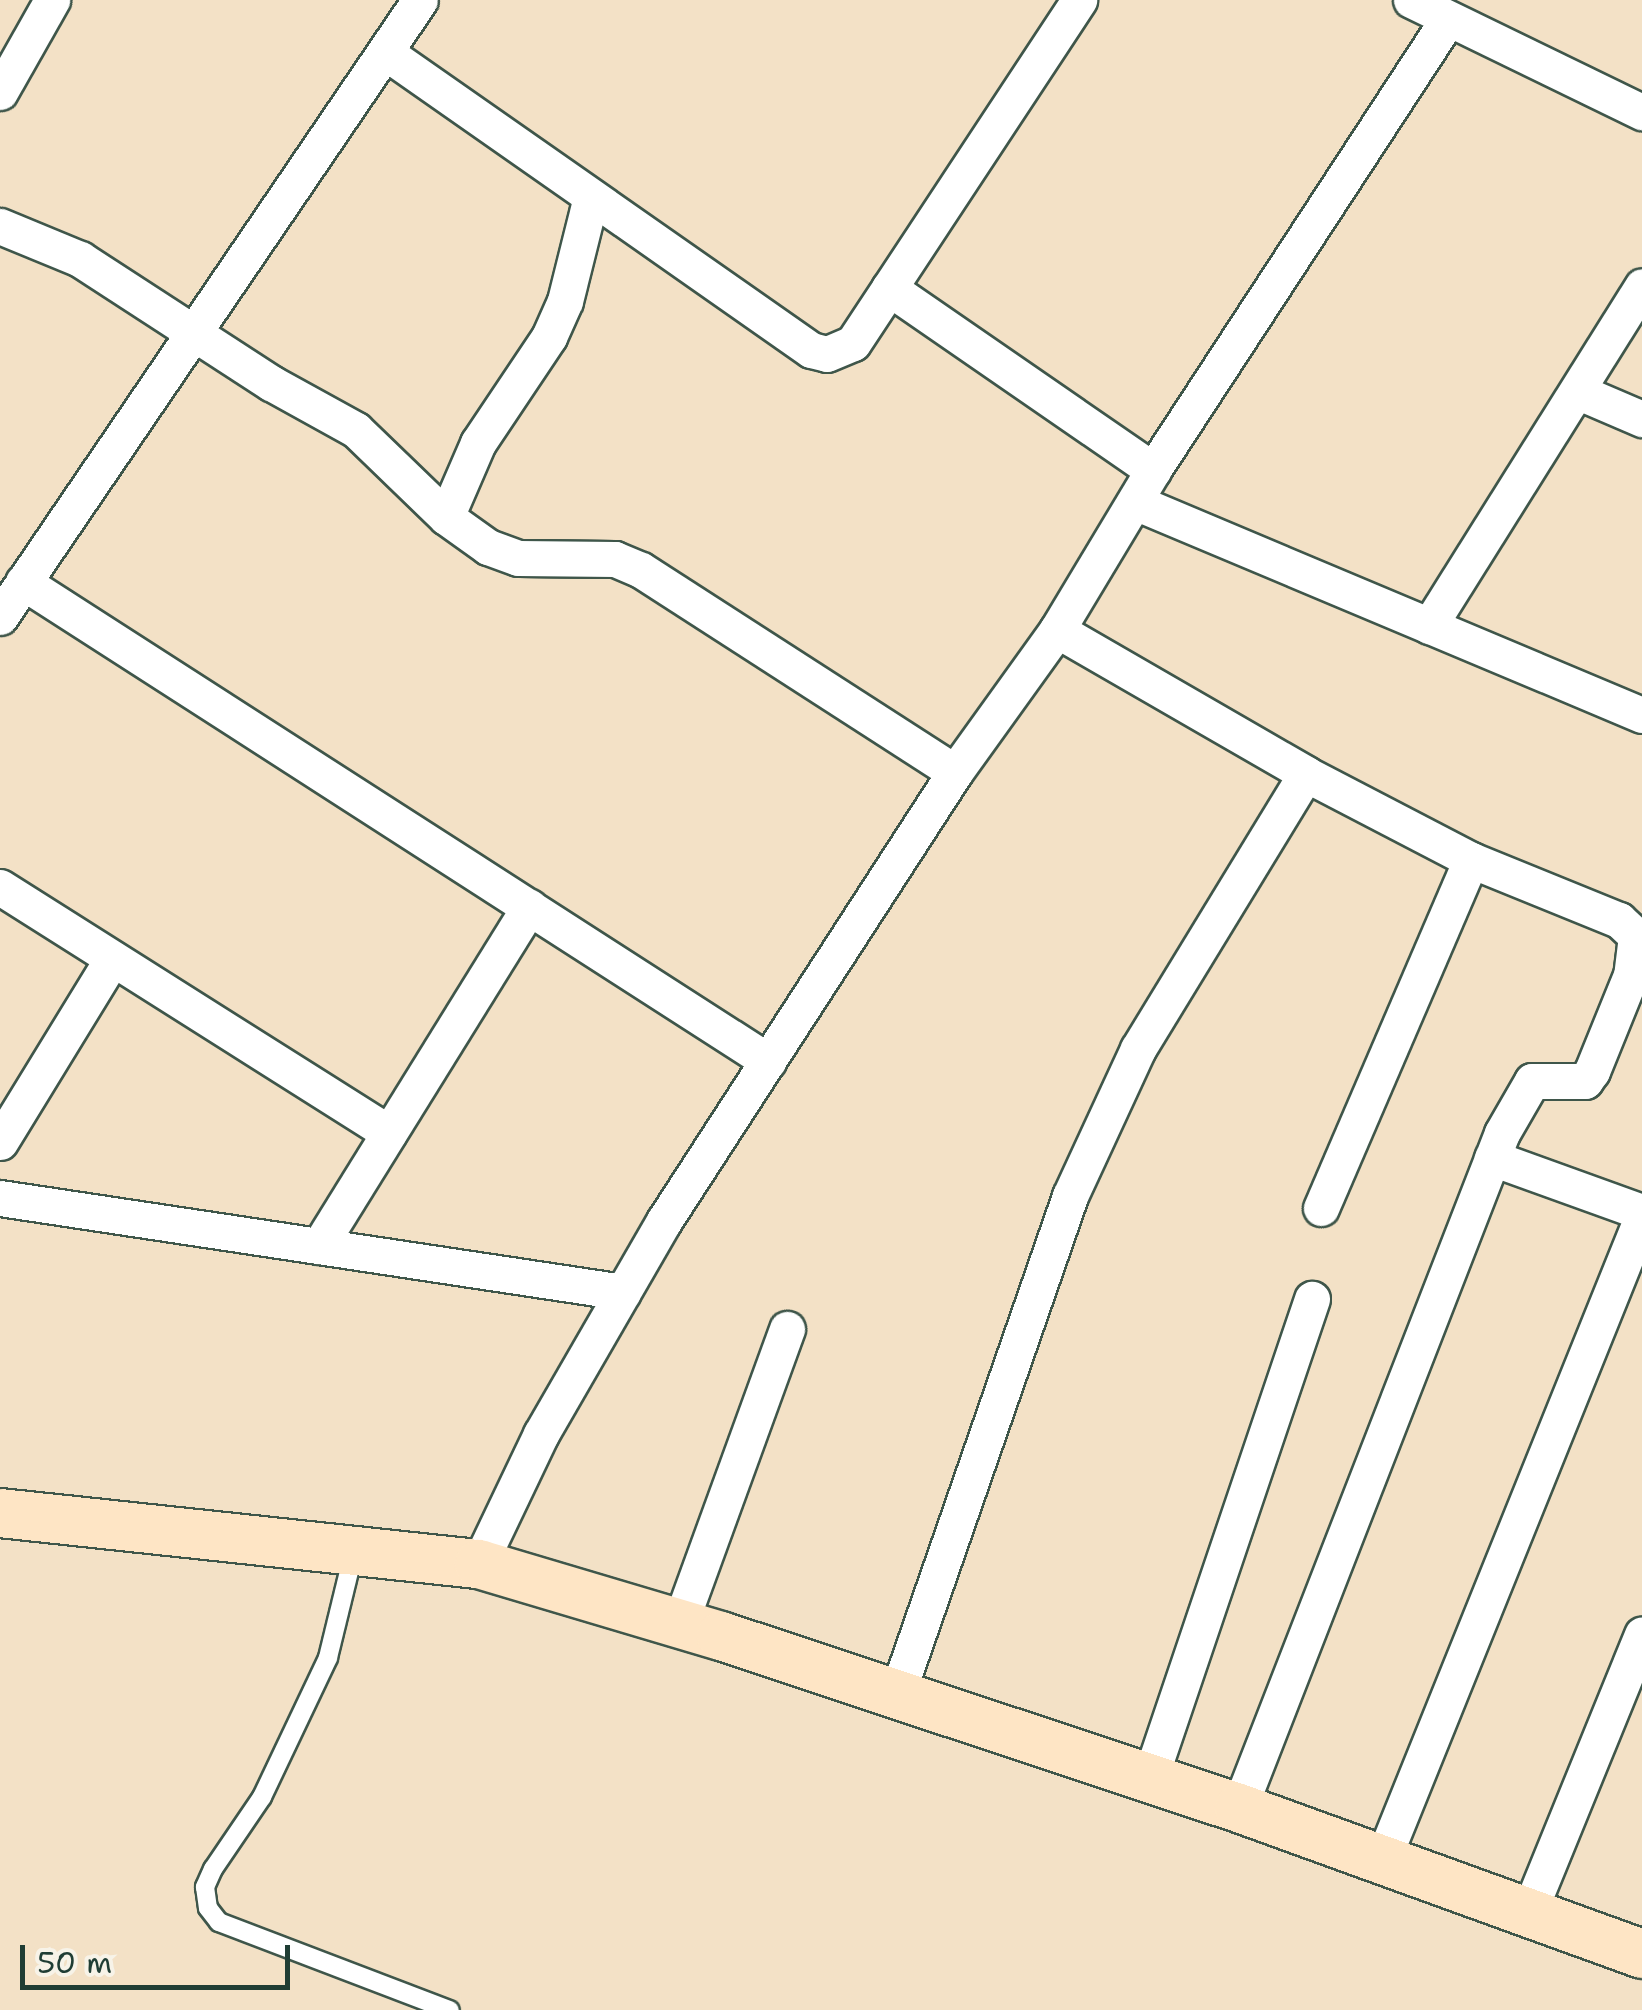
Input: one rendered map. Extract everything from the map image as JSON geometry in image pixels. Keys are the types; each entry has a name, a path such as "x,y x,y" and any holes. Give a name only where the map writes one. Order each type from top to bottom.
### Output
{"street":[{"path":"0,92 52,0"},
{"path":"0,618 420,0"},
{"path":"384,52 811,350 842,352 889,288 1078,0"},
{"path":"1412,0 1446,22 1642,112"},
{"path":"479,1564 540,1434 623,1292 955,772 1057,630 1153,470 1446,22"},
{"path":"446,517 478,443 549,337 591,196"},
{"path":"0,226 80,259 197,330 271,383 356,430 446,517 488,547 518,558 615,559 641,570 955,772"},
{"path":"1429,626 1642,286"},
{"path":"889,288 1153,470"},
{"path":"1579,392 1642,419"},
{"path":"1136,502 1642,715"},
{"path":"23,582 768,1061"},
{"path":"1057,630 1306,774 1471,860 1630,926 1636,949 1636,977 1592,1071 1584,1081 1568,1084 1532,1081 1492,1158 1239,1808"},
{"path":"898,1694 1070,1196 1138,1049 1306,774"},
{"path":"1321,1208 1471,860"},
{"path":"0,887 389,1133"},
{"path":"320,1246 529,908"},
{"path":"0,1142 112,958"},
{"path":"1382,1861 1642,1215 1492,1158"},
{"path":"0,1198 623,1292"},
{"path":"1148,1781 1312,1299"},
{"path":"680,1624 786,1330"},
{"path":"0,1512 479,1564 680,1624 1239,1808 1642,1954"},
{"path":"1528,1914 1642,1634"}],"lane":[{"path":"354,1550 328,1658 262,1798 213,1869 206,1886 208,1908 219,1922 450,2010"}]}
